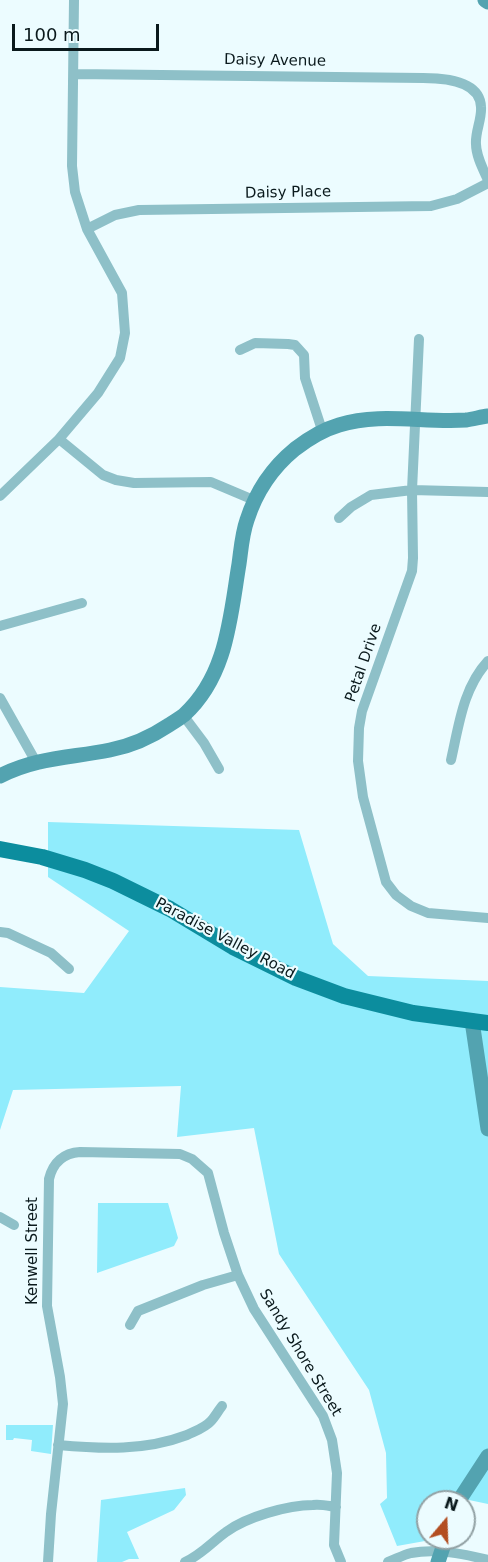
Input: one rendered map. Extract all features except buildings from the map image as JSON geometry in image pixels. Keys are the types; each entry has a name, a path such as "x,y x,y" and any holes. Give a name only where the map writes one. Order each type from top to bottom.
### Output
{"main road":[{"path":"0,776 36,762 111,750 132,744 158,732 183,716 214,675 224,650 247,520 266,481 281,462 301,445 322,430 366,419 466,420 488,416"},
{"name":"Paradise Valley Road","path":"0,849 42,857 113,881 170,909 233,947 296,978 344,996 413,1013 480,1022"},
{"path":"480,1022 488,1129"},
{"path":"467,1490 488,1456"}],"street":[{"path":"0,496 59,439 98,393 120,358 125,333 122,293 87,229 75,192 72,166 74,0"},
{"name":"Daisy Avenue","path":"74,74 428,78 454,81 469,86 480,99 476,144 488,182"},
{"name":"Daisy Place","path":"87,229 115,215 139,210 431,206 457,199 488,182"},
{"name":"Petal Drive","path":"419,339 412,490 412,570 362,711 358,744 361,788 386,882 396,895 411,906 429,913 488,918"},
{"path":"240,350 255,343 295,345 304,355 305,378 322,430"},
{"path":"59,439 103,475 116,480 134,483 211,482 256,501"},
{"path":"339,518 351,507 371,495 412,490 488,492"},
{"path":"0,626 82,603"},
{"path":"451,760 468,690 479,670 488,661"},
{"path":"0,698 36,762"},
{"path":"183,716 204,743 219,769"},
{"path":"0,932 8,933 51,953 69,969"},
{"name":"Kenwell Street","path":"48,1562 63,1404 47,1306 50,1173 56,1163 66,1155 80,1152 180,1154 192,1159 208,1173 224,1233"},
{"path":"0,1217 14,1225"},
{"name":"Sandy Shore Street","path":"224,1233 238,1275 254,1309 323,1416 332,1440 337,1473 334,1545 341,1562"},
{"path":"130,1325 138,1311 203,1285 238,1275"},
{"path":"58,1444 100,1448 136,1447 162,1443 200,1430 210,1422 222,1406"},
{"path":"185,1562 196,1557 227,1530 259,1515 314,1504 336,1507"},
{"path":"388,1562 411,1553 442,1551 488,1560"}],"shaded area":[{"path":"48,822 299,830 333,944 368,976 488,981 488,1504 476,1501 476,1490 416,1490 416,1543 397,1546 380,1504 387,1498 386,1453 369,1390 279,1254 254,1128 177,1137 181,1086 13,1090 0,1130 0,987 84,993 129,931 48,877"},
{"path":"98,1203 168,1203 178,1238 174,1246 97,1273"},
{"path":"6,1425 53,1425 51,1454 31,1451 32,1440 14,1438 6,1440"},
{"path":"185,1488 186,1495 174,1510 127,1532 139,1559 97,1562 101,1500"}]}
